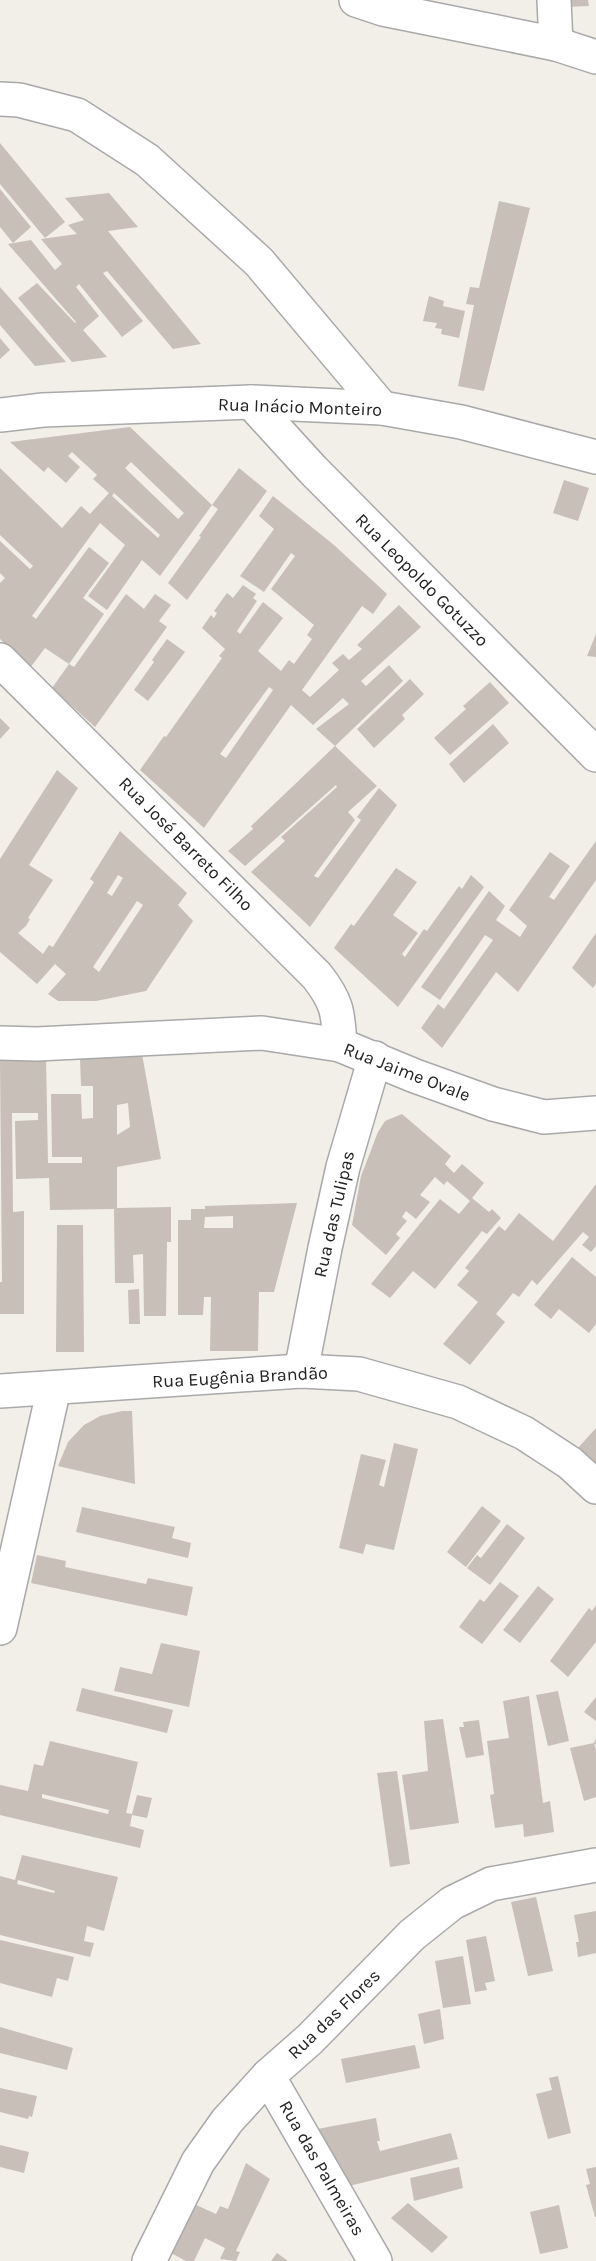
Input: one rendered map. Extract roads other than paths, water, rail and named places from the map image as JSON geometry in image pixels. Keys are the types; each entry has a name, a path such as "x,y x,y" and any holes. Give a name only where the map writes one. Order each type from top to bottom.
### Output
{"street":[{"path":"356,0 383,9 556,44 596,57"},
{"path":"554,0 556,44"},
{"path":"0,99 19,100 77,116 147,160 259,262 382,408"},
{"name":"Rua Inácio Monteiro","path":"0,415 43,410 251,402 382,408 461,422 596,457"},
{"name":"Rua Leopoldo Gotuzzo","path":"251,402 313,471 596,755"},
{"name":"Rua José Barreto Filho","path":"0,660 317,976 331,994 338,1011 340,1046"},
{"name":"Rua Jaime Ovale","path":"0,1043 37,1044 262,1033 340,1046 493,1104 544,1117 596,1113"},
{"name":"Rua das Tulipas","path":"301,1371 343,1167 375,1058"},
{"name":"Rua Eugênia Brandão","path":"0,1391 301,1371 359,1374 458,1402 524,1432 570,1463 596,1487"},
{"path":"0,1628 54,1388"},
{"name":"Rua das Flores","path":"148,2261 198,2162 227,2121 268,2076 310,2039 412,1935 452,1903 491,1884 596,1865"},
{"name":"Rua das Palmeiras","path":"268,2076 375,2261"}]}
